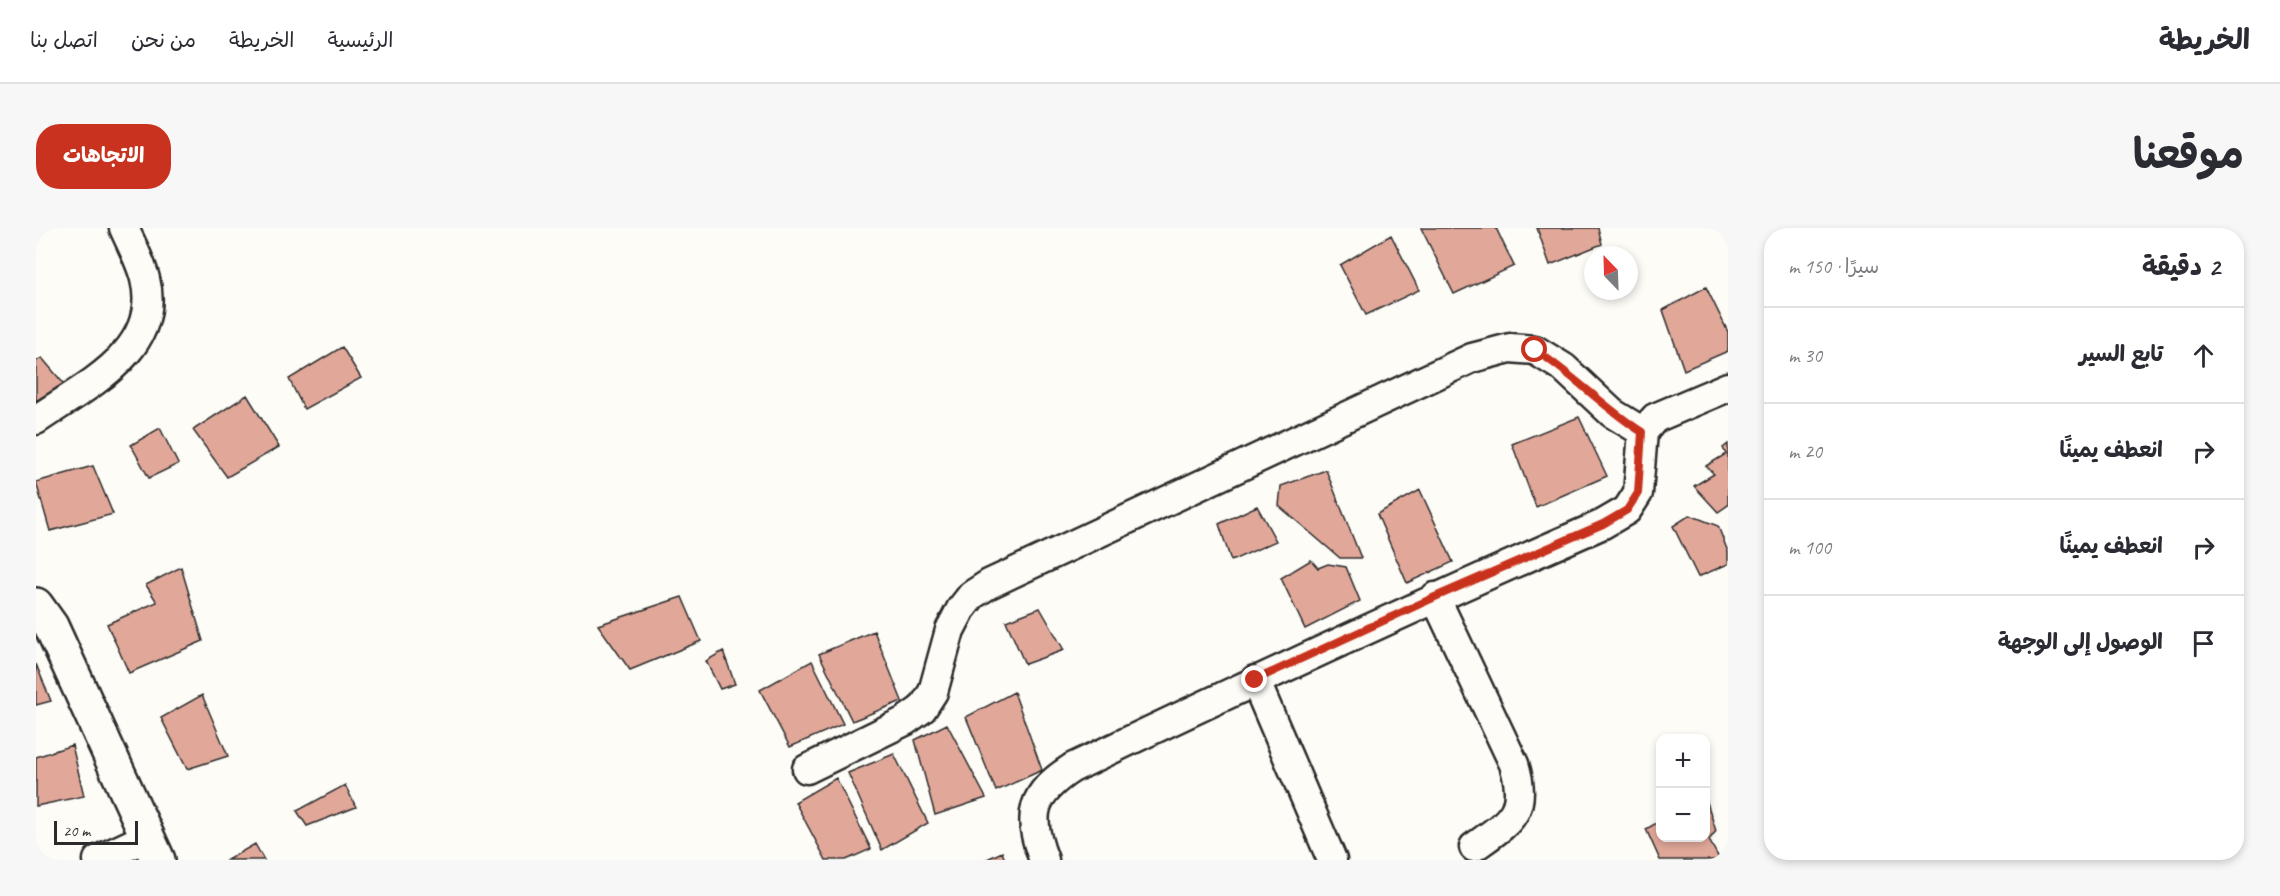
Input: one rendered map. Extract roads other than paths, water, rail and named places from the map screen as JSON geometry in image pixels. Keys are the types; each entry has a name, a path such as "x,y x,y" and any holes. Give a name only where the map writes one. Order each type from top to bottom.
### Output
{"street":[{"path":"36,420 116,364 135,345 146,323 149,302 145,277 124,228"},
{"path":"807,769 904,721 922,709 933,692 950,630 961,609 972,596 989,584 1472,358 1510,348 1535,350 1564,368 1612,413 1642,432"},
{"path":"1044,860 1035,830 1036,804 1049,783 1072,768 1255,680 1435,597 1603,524 1627,510 1638,493 1642,432 1655,418 1728,387"},
{"path":"1435,597 1514,764 1519,782 1518,804 1510,821 1474,847"},
{"path":"36,605 55,635 152,848 98,860"},
{"path":"1255,680 1332,860"}]}
